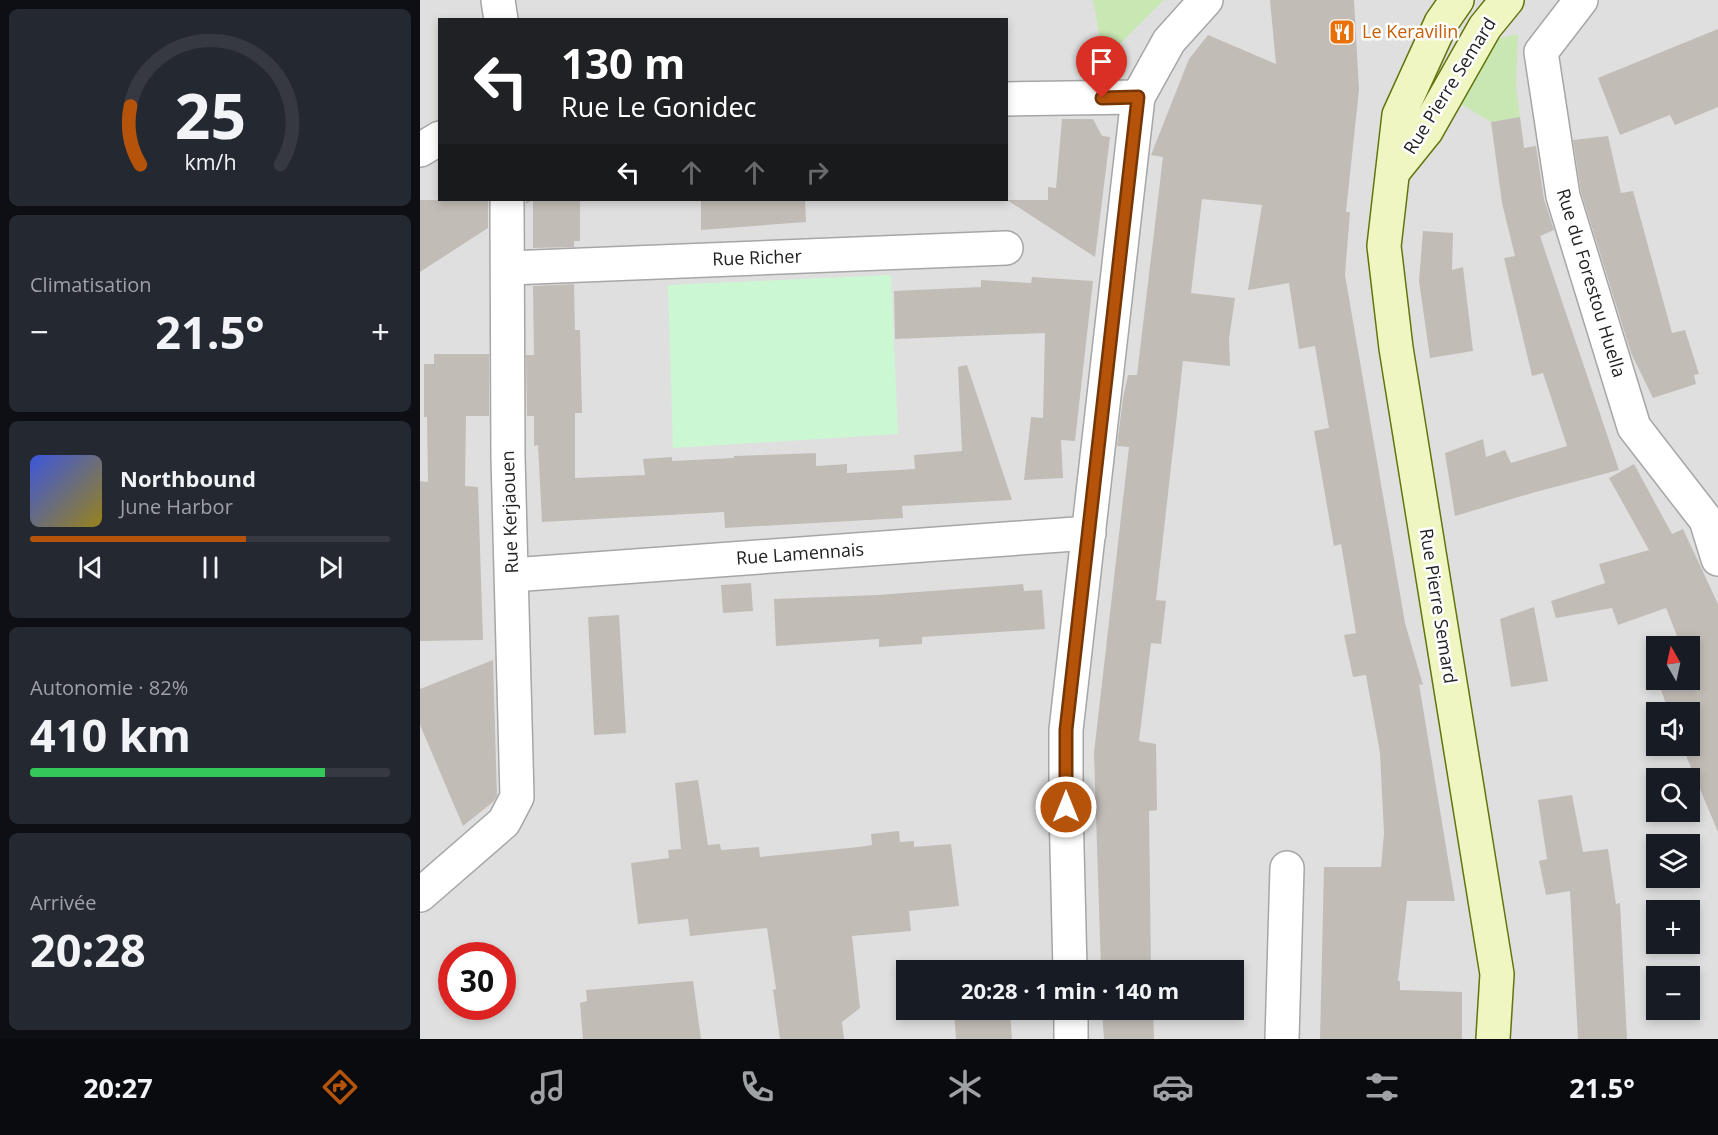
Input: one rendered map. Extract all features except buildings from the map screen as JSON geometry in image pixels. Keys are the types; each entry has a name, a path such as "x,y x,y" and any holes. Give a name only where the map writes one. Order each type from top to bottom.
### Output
{"main road":[{"name":"Rue Pierre Semard","path":"1457,0 1441,23 1399,115 1384,246 1396,348 1497,974 1493,1039"},
{"name":"Rue Pierre Semard","path":"1394,172 1426,131 1485,27 1507,0"}],"street":[{"path":"498,0 501,18"},
{"path":"1070,960 1066,730 1138,97 1169,41 1206,0"},
{"name":"Rue du Forestou Huella","path":"1581,0 1541,52 1563,196 1634,427 1712,523 1718,559"},
{"path":"1008,99 1138,97"},
{"path":"420,150 438,139"},
{"name":"Rue Kerjaouen","path":"420,895 504,822 517,797 508,458 507,201"},
{"name":"Rue Richer","path":"508,268 1006,248"},
{"name":"Rue Lamennais","path":"512,575 1089,533"},
{"path":"1282,1039 1287,868"},
{"path":"1071,1020 1071,1039"}],"shaded area":[{"path":"420,0 1718,0 1718,1039 420,1039"}],"green space":[{"path":"1093,0 1164,0 1104,60"},
{"path":"1518,34 1516,85 1520,117 1491,122 1459,103 1497,39"},
{"path":"891,275 898,434 673,448 668,285"}],"place":[{"name":"Le Keravilin","path":"1342,32"}],"route":[{"path":"1066,807 1066,730 1138,97 1102,98"}]}
